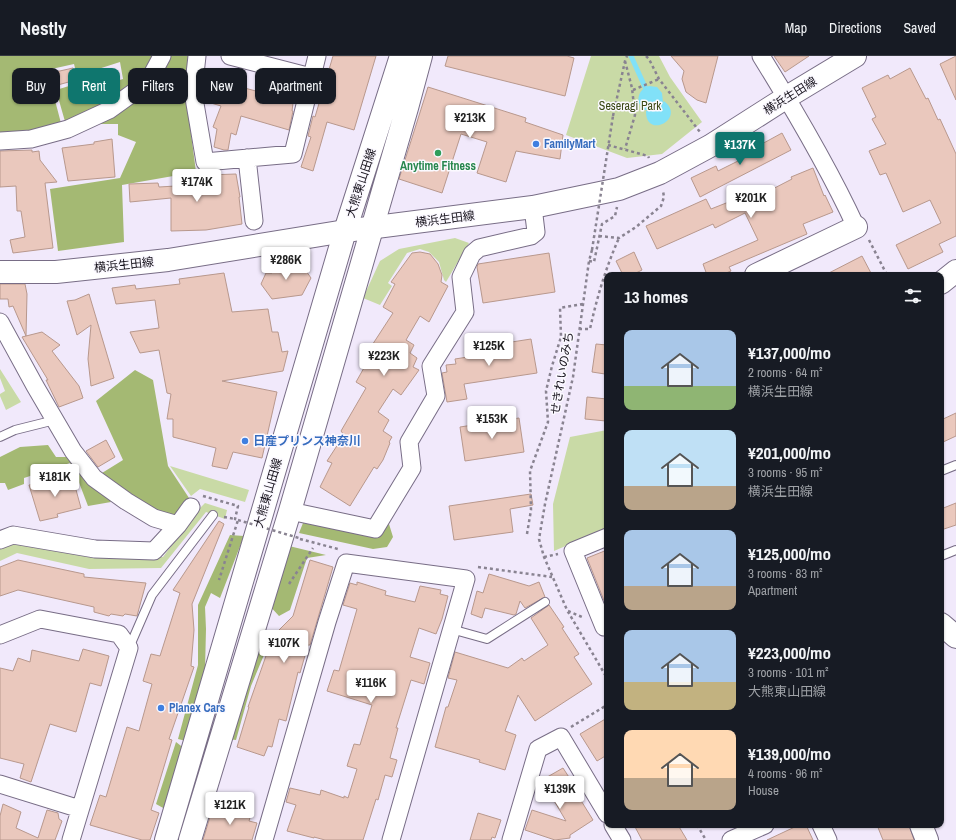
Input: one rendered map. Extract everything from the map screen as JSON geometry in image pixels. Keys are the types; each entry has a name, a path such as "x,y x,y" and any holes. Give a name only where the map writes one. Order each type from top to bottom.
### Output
{"street":[{"path":"0,141 31,139 60,131 109,110 148,82 162,56"},
{"path":"196,56 193,92 205,162 292,154 304,104"},
{"path":"230,56 276,68"},
{"path":"314,68 317,56"},
{"name":"大熊東山田線","path":"166,840 345,232 401,56"},
{"name":"大熊東山田線","path":"190,840 290,511 421,56"},
{"path":"761,56 786,97 861,231 763,272"},
{"name":"横浜生田線","path":"0,272 56,272 168,260 256,243 533,207 619,189 654,164 710,146 786,97 855,56"},
{"path":"247,158 254,221"},
{"path":"290,511 374,529 412,468 408,442 436,396 432,366 465,312 461,277 472,254 479,248 531,236 536,232 533,207"},
{"path":"944,281 956,271"},
{"path":"0,322 73,451 94,478 126,501 154,518 178,525"},
{"path":"0,540 13,535 95,549 154,551 178,525 193,504"},
{"path":"604,538 573,551 604,627"},
{"path":"264,840 327,622 346,563 466,579 391,840"},
{"path":"0,635 40,619 119,634 129,648 71,840"},
{"path":"944,627 956,637"},
{"path":"511,840 538,749 562,737 604,809"},
{"path":"0,784 80,809"},
{"path":"616,828 622,840"},
{"path":"731,840 758,828"},
{"path":"823,828 828,840"},
{"path":"922,828 928,840"}],"lane":[{"path":"0,437 15,430 55,420"},
{"path":"944,471 956,465"},
{"path":"129,648 152,595 213,515"},
{"path":"944,555 956,550"},
{"path":"451,629 487,639 545,602"}],"path":[{"name":"せきれいのみち","path":"604,673 567,610 544,557 539,539 545,504 568,402 608,145 627,56"},
{"path":"646,56 659,79 710,146"},
{"path":"625,61 633,90 635,115 625,150"},
{"path":"633,90 659,79"},
{"path":"605,272 618,238 636,227 662,206 664,197 654,164 625,150 608,145"},
{"path":"589,261 594,262 602,224 615,216 619,189"},
{"path":"861,231 885,272"},
{"path":"600,236 618,238"},
{"path":"579,329 590,329 604,275"},
{"path":"527,534 531,510 530,471 548,422 546,391 561,337 560,308 583,304"},
{"path":"193,504 202,495 238,506 235,519 299,538"},
{"path":"220,580 238,520"},
{"path":"288,585 313,548"},
{"path":"466,579 475,567 552,577"},
{"path":"562,737 567,729 604,707"},
{"path":"699,828 706,840"}],"green space":[{"path":"0,56 153,56 148,68 128,68 128,90 120,96 120,80 123,79 120,62 101,68 75,68 74,64 56,68 12,68 12,104 56,104 62,127 0,137"},
{"path":"167,56 188,56 187,68 154,68"},
{"name":"Seseragi Park","path":"591,56 659,56 670,77 702,122 662,154 627,158 566,135"},
{"path":"68,86 68,104 110,104 66,125 60,104 60,89"},
{"path":"128,93 128,104 187,104 196,172 122,185 124,242 58,251 50,189 120,178 136,142 118,135 118,124 96,124 117,104 120,104 120,101"},
{"path":"455,238 469,243 446,282 444,280 439,262 429,252 420,249 407,253 388,283 392,286 380,305 363,298 380,261 399,249"},
{"path":"0,369 21,402 6,410 0,396 0,394 5,391 0,378"},
{"path":"135,370 153,380 168,466 189,498 174,518 158,513 120,491 102,473 123,460 96,401"},
{"path":"604,431 604,529 554,551 553,504 570,437"},
{"path":"48,445 56,457 74,457 77,463 72,466 70,463 24,478 24,484 8,490 5,483 0,483 0,457 20,447"},
{"path":"170,466 249,490 245,502 200,489 191,496"},
{"path":"79,467 106,494 111,502 88,506 75,472"},
{"path":"205,503 227,510 225,519 206,512 161,568 89,569 17,553 0,561 0,549 16,543 60,551 163,557 197,511"},
{"path":"303,523 373,536 379,528 389,524 393,537 387,547 373,549 299,533"},
{"path":"230,535 244,536 220,598 211,593 205,607 205,670 186,741 178,739 198,665 198,605"},
{"path":"289,546 326,555 307,558 290,610 279,616 268,604"},
{"path":"264,636 271,638 251,686 236,740 227,739"},
{"path":"176,742 185,749 165,809 156,804"}],"water":[{"path":"649,86 657,87 662,93 663,102 659,109 664,101 670,108 671,114 668,120 663,124 652,124 647,120 646,111 649,111 644,109 639,103 638,99 641,91"}],"building":[{"path":"333,56 376,56 354,130 327,122 313,171 301,167 311,137 308,136 313,116 315,117 319,104 336,104 336,68 329,68"},
{"path":"448,56 567,56 574,58 565,96 445,66"},
{"path":"671,56 718,56 706,103 697,100 686,92 682,79 684,71"},
{"path":"774,56 809,56 785,72"},
{"path":"956,56 956,100 940,64"},
{"path":"910,68 926,99 928,98 938,120 940,119 956,154 956,236 939,244 943,252 908,269 896,245 941,223 930,200 903,212 886,173 880,175 869,151 886,144 872,119 876,117 862,88 888,75 890,79"},
{"path":"68,69 68,82 60,84 60,71"},
{"path":"428,87 526,118 525,122 563,135 560,159 516,151 506,182 477,173 487,142 461,134 442,193 399,179"},
{"path":"247,89 255,91 255,104 293,104 293,111 289,130 241,116 236,135 231,133 228,150 224,150 214,147 217,129 213,127 221,106 214,104 247,104"},
{"path":"782,133 791,150 700,197 691,178 716,166 718,171 762,149 760,145"},
{"path":"112,139 115,177 68,181 62,148 94,144 94,142"},
{"path":"32,150 32,152 39,151 40,160 57,182 45,183 53,248 13,253 10,240 25,237 21,211 17,211 16,186 0,187 0,151"},
{"path":"813,168 824,196 825,195 833,212 803,224 807,234 729,267 731,271 728,272 706,272 703,264 758,240 745,213 715,228 713,224 657,249 646,226 706,199 711,209 759,190 761,195 792,179 791,177"},
{"path":"236,174 240,197 242,224 206,230 171,231 171,198 130,202 129,184 158,183 159,187 209,184 208,175"},
{"path":"420,252 430,254 438,264 442,275 441,282 448,286 429,322 420,316 406,340 414,345 410,353 417,358 413,367 419,370 401,395 393,389 378,412 389,420 383,431 392,437 383,460 377,469 374,467 350,506 320,487 332,463 327,461 344,435 341,431 366,388 356,382 369,359 365,356 393,313 383,307 395,284 391,282 412,253"},
{"path":"634,252 642,270 638,272 622,272 616,261"},
{"path":"549,253 555,292 483,303 477,267 478,264"},
{"path":"862,256 870,272 831,272"},
{"path":"297,262 297,268 304,268 311,278 302,295 272,299 261,284 266,273 272,273 271,265"},
{"path":"224,273 232,312 268,309 272,332 278,332 282,352 288,351 283,371 222,381 277,392 262,458 233,452 227,469 212,466 216,448 173,437 173,419 167,419 171,394 167,393 159,350 140,353 130,332 159,328 155,300 116,304 112,288 135,285 136,289 180,284 179,279"},
{"path":"0,284 25,284 27,294 26,336 13,306 9,307 8,299 0,299"},
{"path":"89,294 114,378 91,386 88,359 91,325 77,335 67,301 75,300"},
{"path":"42,332 60,345 52,351 79,386 83,398 59,407 46,380 48,380 22,337"},
{"path":"531,339 537,373 464,384 467,399 447,402 442,373 447,372 446,365 456,364 455,359 474,356 473,348"},
{"path":"596,344 604,345 604,374 592,372"},
{"path":"587,397 604,399 604,421 585,419"},
{"path":"956,413 956,436 944,442 944,419"},
{"path":"519,418 524,452 465,461 460,427"},
{"path":"106,440 115,457 98,467 86,451"},
{"path":"73,479 81,508 57,514 58,517 40,521 29,485"},
{"path":"531,494 533,505 510,509 513,532 454,540 449,506"},
{"path":"956,503 956,525 944,529 944,508"},
{"path":"219,521 224,524 192,604 194,630 191,666 194,667 169,739 172,740 151,810 159,813 150,840 142,840 90,825 100,795 106,797 127,727 139,731 152,684 143,681 151,654 160,656 180,593 173,590"},
{"path":"604,551 604,600 587,558"},
{"path":"18,560 84,574 84,577 146,583 137,616 111,614 109,616 94,612 94,607 18,590 0,596 0,567"},
{"path":"310,560 333,567 310,645 308,645 300,673 298,672 286,721 279,719 272,747 268,746 264,756 237,747 248,707 273,636 293,616"},
{"path":"489,574 529,586 539,582 545,597 525,608 520,601 516,614 514,615 485,608 482,618 471,614 477,591 483,593"},
{"path":"357,582 386,591 385,595 415,602 420,586 441,590 440,594 448,596 442,619 436,634 419,628 410,657 430,663 424,684 411,680 396,728 398,728 390,758 397,760 392,777 385,775 378,800 376,799 363,840 325,840 287,831 296,805 286,802 290,788 320,795 321,790 348,798 357,769 347,766 354,744 360,745 372,705 327,691 334,670 339,671 357,609 343,605 350,583 357,585"},
{"path":"549,605 564,627 562,628 579,654 574,657 592,684 535,721 518,695 505,731 516,735 505,770 479,762 480,760 435,747 446,707 448,707 457,680 448,678 455,652 508,668 522,658 524,661 548,645 531,618"},
{"path":"83,649 109,656 101,686 90,683 76,732 50,724 31,782 20,778 24,764 0,758 0,668 13,671 18,658 30,662 32,650 79,661"},
{"path":"604,720 604,757 597,761 580,734"},
{"path":"563,768 593,820 570,835 570,838 555,840 525,830 532,810 566,821 542,780"},
{"path":"3,804 21,812 16,828 38,838 47,810 58,813 59,819 62,821 55,840 0,840 0,816"},
{"path":"223,805 251,814 249,821 257,823 252,840 203,840 210,817"},
{"path":"478,813 501,820 495,838 492,837 491,840 470,840"},
{"path":"636,828 680,828 687,840 642,840"},
{"path":"793,828 807,828 813,840 767,840"},
{"path":"878,828 910,828 914,840 883,840"}],"waterway":[{"path":"631,56 645,87"}],"place":[{"name":"FamilyMart","path":"536,144"},
{"name":"Anytime Fitness","path":"438,153"},
{"name":"日産プリンス神奈川","path":"245,441"},
{"name":"Planex Cars","path":"161,708"}]}
